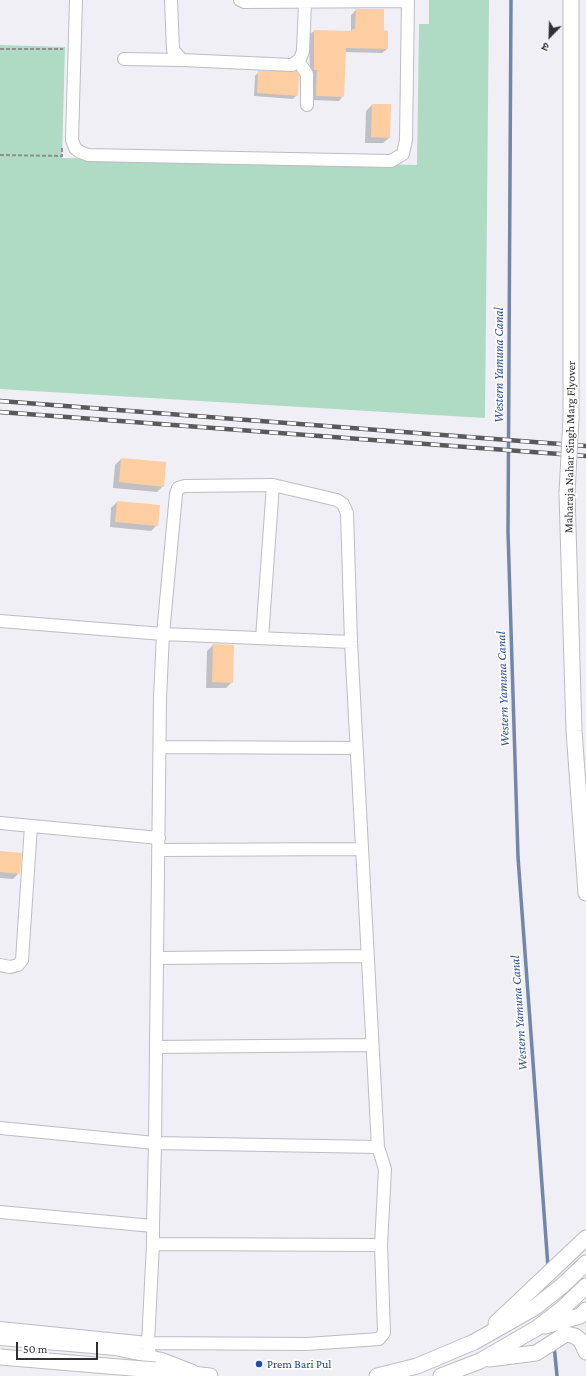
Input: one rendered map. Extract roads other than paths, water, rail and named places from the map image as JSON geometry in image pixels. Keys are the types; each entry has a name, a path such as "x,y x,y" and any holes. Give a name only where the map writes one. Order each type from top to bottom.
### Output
{"main road":[{"name":"Maharaja Nahar Singh Marg Flyover","path":"571,0 571,418 567,493 574,731 585,886"},
{"path":"474,1342 556,1268 586,1238"},
{"path":"377,1376 416,1366 474,1342 534,1308 586,1264"},
{"path":"480,1361 536,1353 565,1321 586,1286"},
{"path":"441,1376 480,1361 537,1328 580,1316 586,1310"},
{"path":"565,1321 575,1336 581,1341 586,1352"},
{"path":"0,1357 152,1363 210,1376"}],"street":[{"path":"76,0 72,140 75,148 80,152 88,155 391,160 403,154 406,140 408,0 305,2 244,2 240,0"},
{"path":"171,0 173,50 182,60"},
{"path":"124,60 182,60 292,65 298,61 303,51 305,2"},
{"path":"298,61 307,74 308,105"},
{"path":"262,638 273,485"},
{"path":"0,1328 148,1342 307,1344 379,1339 384,1334 385,1326 381,1245 385,1169 378,1147 372,1045 350,642 347,514 343,504 337,500 273,485 185,486 178,488 175,500 163,634 158,850 153,1244 148,1342 152,1363"},
{"path":"0,621 163,634 350,642"},
{"path":"160,747 356,748"},
{"path":"0,823 159,838"},
{"path":"0,965 10,967 18,964 22,960 32,826"},
{"path":"158,850 362,849"},
{"path":"157,958 367,956"},
{"path":"156,1047 372,1045"},
{"path":"0,1128 154,1143 378,1147"},
{"path":"0,1212 153,1226"},
{"path":"153,1244 381,1245"},
{"path":"0,1338 114,1349 152,1363"}],"waterway":[{"name":"Western Yamuna Canal","path":"511,0 508,532 518,857 548,1267"},
{"name":"Western Yamuna Canal","path":"554,1345 557,1376"}],"railway":[{"path":"0,401 586,446"},
{"path":"0,412 586,456"}],"place":[{"name":"Prem Bari Pul","path":"259,1364"}]}
